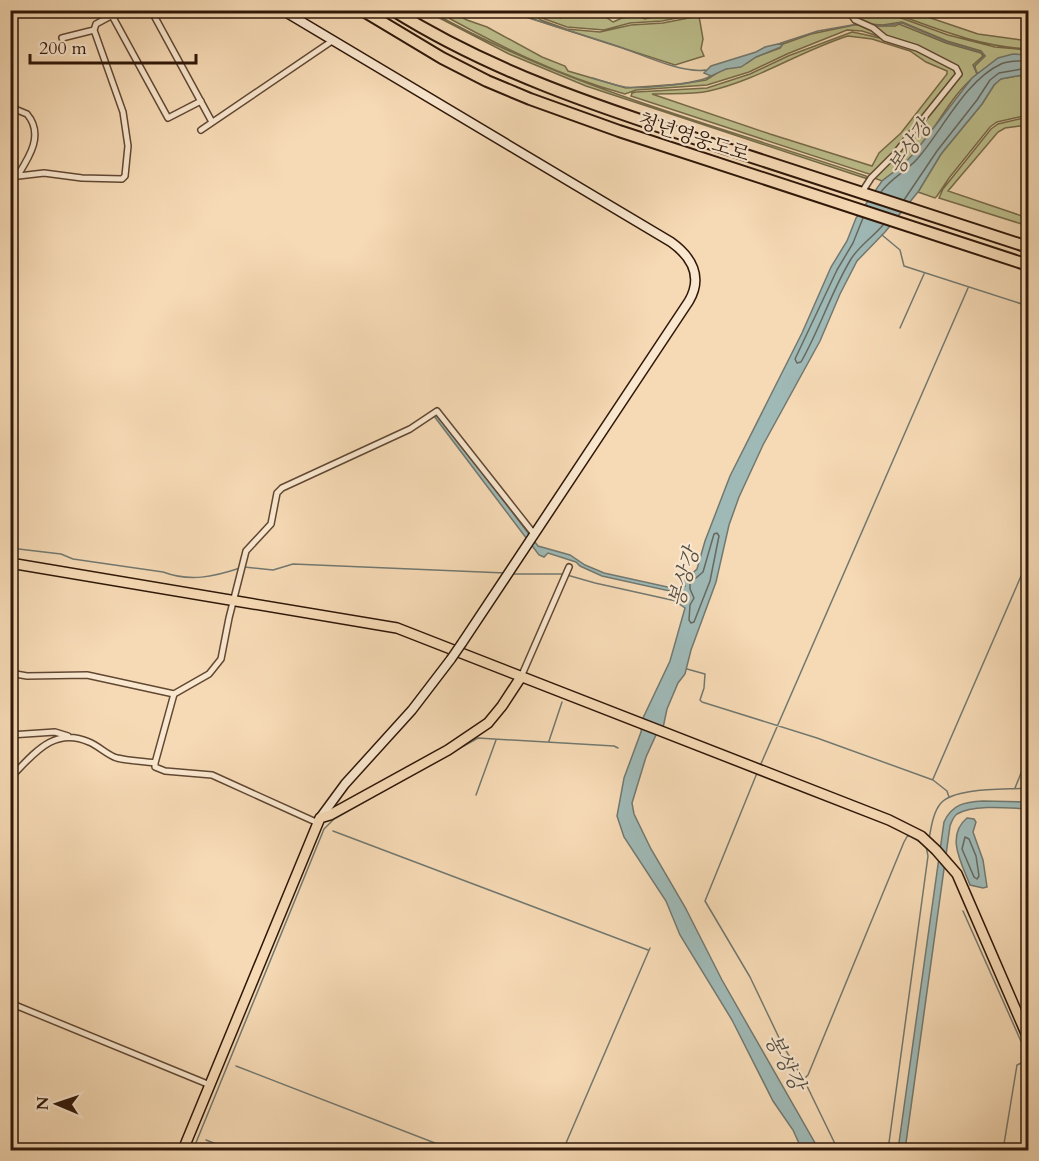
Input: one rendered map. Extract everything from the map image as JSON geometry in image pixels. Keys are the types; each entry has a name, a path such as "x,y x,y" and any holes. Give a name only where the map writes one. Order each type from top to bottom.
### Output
{"highway":[{"name":"청년영웅도로","path":"362,10 442,58 487,81 530,99 619,131 1029,265"},
{"name":"청년영웅도로","path":"393,10 494,66 536,83 615,112 1029,248"}],"main road":[{"path":"183,1150 319,820 345,784 412,711 451,659 689,301 696,287 695,269 683,252 671,242 282,10"},
{"path":"10,563 397,628 889,820 921,836 957,874 1029,1038"},
{"path":"319,820 448,750 488,723 502,706 515,674"}],"street":[{"path":"10,177 50,174 122,179 125,176 128,146 123,112 94,30 96,24 110,13 122,10"},
{"path":"152,10 212,122"},
{"path":"848,10 855,20 873,28 885,38 917,48 956,68 960,74 894,155 871,178 861,193"},
{"path":"110,13 168,118 201,101"},
{"path":"62,38 94,30"},
{"path":"201,130 332,40"},
{"path":"10,107 27,114 35,129 33,148 27,163 18,175"},
{"path":"27,163 31,174"},
{"path":"10,673 27,676 87,675 174,694 209,674 221,659 225,646 246,551 270,524 277,493 282,488 410,429 437,411 533,536"},
{"path":"515,674 569,567"},
{"path":"174,694 154,763 155,767 159,770 202,773 223,778 319,820"},
{"path":"10,735 55,732 90,742 118,759 154,763"},
{"path":"10,778 50,741 68,736"},
{"path":"10,1003 210,1085"}],"green space":[{"path":"681,10 713,11 662,21 630,23 604,30 567,27 542,18 594,14 613,22 638,16 645,19"},
{"path":"426,11 535,62 589,84 866,176 868,179 586,86 509,54"},
{"path":"436,11 450,11 487,27 542,57 565,66 568,71 626,88 706,80 722,70 747,63 780,48 783,44 811,34 854,25 864,25 884,38 862,31 847,30 749,72 707,85 636,90 625,94 552,69"},
{"path":"507,11 536,16 566,29 600,32 631,25 663,23 699,16 703,39 701,49 704,56 675,65"},
{"path":"851,11 882,11 948,35 995,47 1028,50 1028,55 1002,58 979,73 976,72 975,66 985,56 981,51 947,41 902,22 883,25 868,24 855,18"},
{"path":"887,11 910,11 978,34 1028,41 1028,49 973,40"},
{"path":"899,24 946,43 981,53 983,56 973,65 977,74 957,95 914,154 882,181 874,178 935,109 960,75 957,66 887,37 873,26"},
{"path":"852,32 909,46 937,58 958,74 893,154 872,175 631,96 636,92 707,88 750,74 788,56","holes":["848,36 872,39 910,51 926,62 947,71 901,133 879,153 872,166 652,94 709,91 745,80"]},
{"path":"1028,74 1028,115 997,122 990,127 935,198 918,192 941,154 982,104 994,85 1000,79"},
{"path":"1028,117 1028,125 1005,128 998,132 948,191 1028,218 1028,226 939,198 943,189 991,129 998,124"}],"water":[{"path":"782,43 781,47 756,57 741,67 726,69 711,76 704,73 711,66"},
{"path":"1013,54 1028,55 1028,74 1001,79 994,85 982,104 941,154 918,192 857,261 820,341 763,445 729,525 716,582 691,650 685,674 678,683 667,709 663,728 656,735 646,757 632,803 634,814 651,849 685,907 722,980 819,1150 802,1150 793,1130 773,1101 732,1020 680,935 666,901 624,837 617,816 624,778 641,732 643,718 670,661 685,608 675,601 685,602 688,595 602,576 576,562 548,553 544,557 539,555 434,416 437,413 538,546 570,555 585,565 604,573 672,588 685,586 683,582 697,569 705,541 730,476 802,333 831,267 847,241 856,218 882,181 915,152 972,78 998,58"},
{"path":"983,801 1028,802 1028,809 992,807 972,809 957,814 950,826 905,1150 898,1150 944,822 951,811 960,805"},
{"path":"967,818 974,819 976,822 973,832 983,860 987,887 970,885 957,850 957,833 960,825"}],"waterway":[{"path":"504,10 672,66 706,70"},
{"path":"872,25 902,23 947,42 981,52 985,56 974,66 977,73"},
{"path":"781,43 818,31 858,24"},
{"path":"592,78 621,86 656,87 682,84 711,76"},
{"path":"882,235 900,250 904,266 1028,306"},
{"path":"900,328 924,274"},
{"path":"760,766 968,288"},
{"path":"10,548 61,554 73,559 192,578 211,576 240,568"},
{"path":"933,779 1028,560"},
{"path":"244,567 273,570 293,564 505,573"},
{"path":"513,574 562,574"},
{"name":"봉상강","path":"567,575 676,601"},
{"path":"687,669 705,674 700,700 702,702 817,738 933,780 947,791 949,797"},
{"path":"549,741 562,702"},
{"path":"193,1150 324,829 334,819 478,738 618,748"},
{"path":"476,795 496,740"},
{"path":"1015,788 1028,756"},
{"name":"봉상강","path":"757,773 705,901 750,977 782,1044 806,1084 838,1150"},
{"path":"929,839 936,811 948,798 970,792 1028,788"},
{"path":"333,831 648,950"},
{"name":"봉상강","path":"803,1080 808,1075 904,842 908,835 922,843"},
{"path":"888,1150 928,856 926,846"},
{"path":"963,911 1028,1057"},
{"path":"563,1150 650,948"},
{"path":"1003,1150 1017,1065 1028,1060"},
{"path":"236,1066 453,1150"},
{"path":"206,1140 231,1150"}]}
